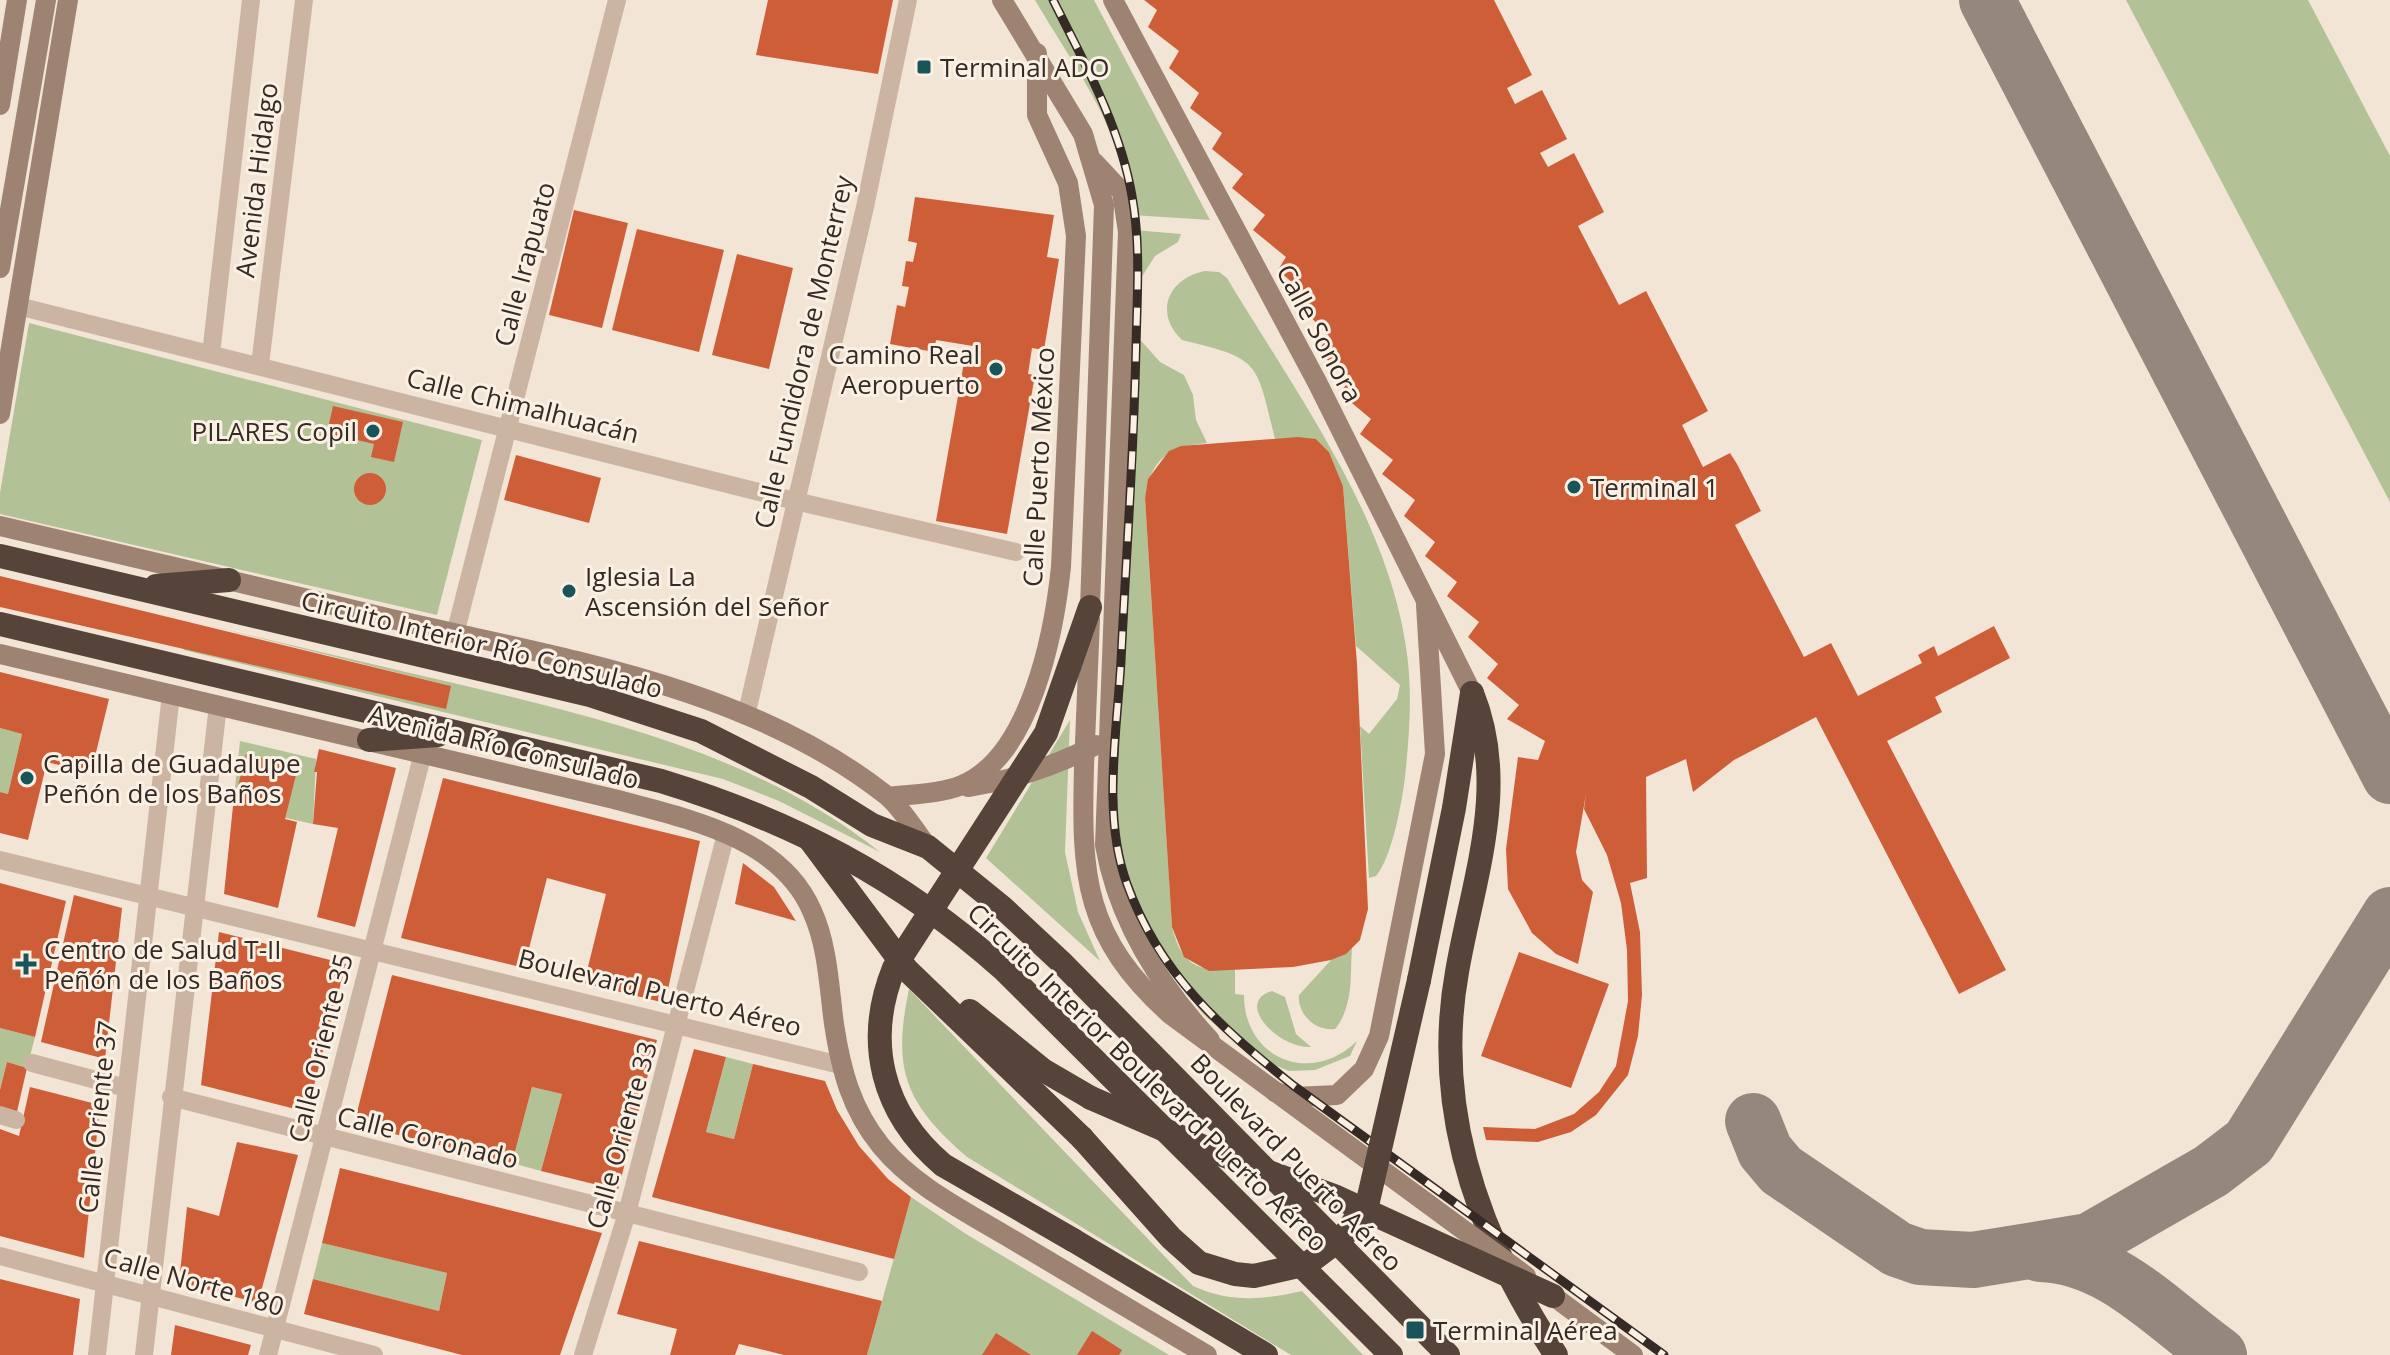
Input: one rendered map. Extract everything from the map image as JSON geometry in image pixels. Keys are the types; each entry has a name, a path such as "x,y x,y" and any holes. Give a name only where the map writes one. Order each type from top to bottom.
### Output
{"highway":[{"name":"Circuito Interior Río Consulado","path":"0,556 590,695 652,714 750,754 872,825 928,847"},
{"path":"135,588 229,580"},
{"path":"1090,607 1046,733 894,968 883,1000 878,1040 885,1087 899,1115 925,1150 943,1165 1266,1355"},
{"path":"0,624 462,733 700,793 807,836 907,970 1082,1138 1171,1238 1199,1263 1226,1272 1254,1276 1307,1264 1343,1237 1368,1201 1419,980 1459,785 1472,693"},
{"path":"1472,693 1489,751 1489,791 1482,858 1456,974 1450,1073 1452,1105 1466,1171 1490,1239 1528,1313 1556,1355"},
{"path":"369,740 462,733"},
{"name":"Circuito Interior Boulevard Puerto Aéreo","path":"807,836 885,878 961,932 1391,1355"},
{"name":"Boulevard Puerto Aéreo","path":"928,847 1002,907 1061,962 1448,1355"},
{"path":"882,933 927,968 1007,1043 1091,1098 1220,1154 1334,1196 1553,1296"}],"street":[{"path":"0,105 17,0"},
{"path":"31,71 37,0"},
{"path":"0,268 31,71 46,0"},
{"path":"0,414 68,0"},
{"name":"Avenida Hidalgo","path":"211,354 251,0"},
{"name":"Avenida Hidalgo","path":"260,365 304,0"},
{"name":"Calle Irapuato","path":"455,634 617,0"},
{"name":"Calle Fundidora de Monterrey","path":"746,716 865,207 908,0"},
{"path":"1002,0 1070,109 1094,162 1104,226 1083,852 1093,906 1126,970 1171,1015 1633,1355"},
{"name":"Calle Sonora","path":"1113,0 1317,382 1472,693"},
{"name":"Calle Puerto México","path":"889,797 949,789 973,780 994,762 1019,723 1042,669 1058,592 1076,236 1068,183 1037,115 1037,53"},
{"path":"1094,162 1122,192 1128,232 1124,423 1107,740 1105,845 1115,891 1135,938 1196,1023 1223,1053 1275,1092 1326,1099 1337,1095 1364,1069 1379,1036 1431,784 1434,723 1426,605"},
{"name":"Calle Chimalhuacán","path":"18,306 795,501 1016,552"},
{"path":"0,526 631,677 746,716 808,747 889,797 928,847"},
{"name":"Avenida Río Consulado","path":"0,654 627,802 726,834 773,861 802,893 812,911 825,956 840,1065"},
{"name":"Calle Oriente 37","path":"97,1355 171,694"},
{"path":"144,1355 218,705"},
{"path":"949,789 1027,774 1060,764 1107,740"},
{"name":"Calle Oriente 35","path":"268,1355 423,753"},
{"name":"Calle Oriente 33","path":"583,1355 627,1213 726,834"},
{"name":"Boulevard Puerto Aéreo","path":"0,860 840,1065"},
{"path":"32,1063 126,1088"},
{"path":"840,1065 856,1109 882,1147 913,1176 1207,1355"},
{"name":"Calle Coronado","path":"171,1097 324,1139 859,1272"},
{"name":"Calle Norte 180","path":"0,1256 374,1355"}],"green space":[{"path":"1035,0 1094,0 1210,220 1132,215 1128,186 1109,129 1082,76"},
{"path":"2126,0 2308,0 2390,156 2390,502"},
{"path":"1134,230 1181,234 1178,242 1155,256 1136,286"},
{"path":"1205,271 1219,272 1227,278 1311,414 1363,510 1399,610 1410,691 1405,777 1399,815 1387,856 1376,876 1369,878 1360,726 1369,734 1397,699 1400,685 1356,646 1343,486 1329,452 1316,439 1275,439 1264,393 1251,367 1227,353 1182,340 1173,329 1168,318 1169,298 1182,281"},
{"path":"29,323 482,440 437,615 0,514 0,493"},
{"path":"1135,334 1160,362 1184,375 1193,395 1196,420 1207,443 1182,448 1164,457 1152,473 1145,498 1172,927 1181,950 1193,964 1211,969 1235,970 1235,994 1244,995 1247,1017 1255,1036 1268,1050 1283,1059 1301,1063 1320,1062 1339,1055 1357,1041 1350,1056 1315,1070 1289,1071 1250,1055 1203,1014 1169,970 1137,919 1123,882 1112,793"},
{"path":"191,621 572,712 681,746 784,790 880,852 779,801 723,779 184,650 451,686"},
{"path":"1070,720 1065,852 1078,912 1100,961 986,858"},
{"path":"0,728 22,734 8,794 0,792"},
{"path":"240,741 316,759 313,824 233,806"},
{"path":"1352,948 1350,990 1345,1010 1335,1029 1321,1028 1309,1020 1301,1009 1299,995 1331,960"},
{"path":"909,989 1193,1286 1220,1295 1247,1298 1302,1291 1363,1355 1291,1355 967,1157 929,1119 908,1083 902,1042"},
{"path":"1272,991 1285,997 1296,1034 1311,1047 1285,1040 1264,1024 1257,1005 1261,997"},
{"path":"0,1028 35,1037 27,1068 7,1062 0,1090"},
{"path":"726,1057 753,1064 734,1139 706,1132"},
{"path":"532,1087 562,1094 541,1171 512,1163"},
{"path":"911,1197 966,1234 1169,1355 867,1355"},
{"path":"322,1243 447,1273 439,1311 313,1279"}],"building":[{"path":"768,0 893,0 878,74 756,55"},
{"name":"Terminal 1","path":"1144,0 1494,0 1532,75 1507,88 1515,104 1542,90 1567,139 1540,153 1548,167 1574,153 1604,212 1578,226 1619,305 1646,291 1708,411 1682,425 1703,467 1730,453 1737,464 1761,511 1735,525 1804,657 1831,643 1858,696 1922,663 1918,655 1934,646 1938,656 1994,626 2010,658 1935,697 1942,712 1887,741 2006,970 1959,994 1816,717 1734,760 1693,792 1686,759 1646,777 1647,878 1630,883 1640,932 1642,995 1638,1036 1628,1075 1596,1115 1571,1132 1538,1142 1486,1140 1483,1127 1535,1129 1574,1114 1599,1092 1616,1066 1628,1001 1627,950 1621,903 1607,855 1584,809 1586,794 1576,852 1582,880 1593,892 1578,964 1556,954 1532,933 1508,889 1506,849 1518,757 1538,760 1545,741 1507,719 1519,705 1487,678 1498,664 1468,637 1479,622 1447,596 1457,582 1425,556 1435,542 1404,516 1415,500 1382,474 1393,460 1360,434 1371,419 1340,393 1351,378 1317,352 1329,336 1297,303 1304,293 1278,270 1286,257 1253,230 1265,215 1232,188 1243,174 1212,149 1222,133 1190,108 1199,93 1169,68 1179,51 1148,27 1157,10"},
{"name":"Camino Real Aeropuerto","path":"915,197 1054,215 1047,257 1059,259 1044,350 1032,348 1028,374 1035,375 1007,534 936,521 964,362 977,364 979,347 936,340 934,352 890,344 897,305 905,307 909,287 902,286 906,261 913,262 917,243 908,241"},
{"path":"574,210 628,223 602,328 549,315"},
{"path":"637,229 724,250 699,352 612,330"},
{"path":"737,254 793,268 769,369 712,355"},
{"path":"333,406 403,422 394,462 371,457 374,444 327,433"},
{"path":"1298,437 1316,439 1329,452 1343,486 1357,664 1368,909 1360,940 1346,954 1331,960 1293,967 1209,971 1184,957 1172,927 1145,498 1148,479 1169,451 1181,446"},
{"path":"516,455 601,478 589,523 504,500"},
{"path":"370,473 382,477 386,489 382,501 370,505 358,501 354,489 358,477"},
{"path":"0,576 451,686 446,709 0,607"},
{"path":"0,672 109,699 91,773 47,762 28,840 0,833 0,792 8,794 22,734 0,728"},
{"path":"319,749 396,768 355,927 317,917 338,828 313,824 317,772 314,772"},
{"path":"246,754 298,767 285,819 297,822 278,908 224,894 233,806"},
{"path":"443,778 700,841 665,1003 584,983 606,894 547,878 524,968 401,938"},
{"path":"743,863 774,887 796,921 735,904"},
{"name":"Centro de Salud T-II Peñón de los Baños","path":"0,883 66,901 35,1037 0,1028"},
{"path":"74,895 122,908 105,1059 41,1042"},
{"path":"219,932 346,964 307,1112 201,1085"},
{"path":"1519,952 1609,984 1571,1088 1481,1056"},
{"path":"392,975 657,1040 618,1190 541,1171 562,1094 532,1087 512,1163 354,1124"},
{"path":"694,1049 726,1057 706,1132 734,1139 753,1064 825,1081 837,1110 859,1146 888,1179 911,1197 894,1259 652,1197"},
{"path":"7,1062 27,1068 16,1116 0,1111 0,1090"},
{"path":"30,1087 100,1105 84,1258 0,1236 0,1129 19,1136"},
{"path":"237,1142 298,1155 258,1303 179,1282 187,1207 219,1216"},
{"path":"340,1168 602,1233 560,1355 462,1355 304,1314 313,1279 439,1311 447,1273 322,1243"},
{"path":"639,1241 882,1301 867,1355 784,1355 739,1344 735,1355 670,1355 677,1329 617,1314"},
{"path":"0,1279 80,1299 73,1355 0,1355"},
{"path":"175,1325 251,1345 248,1355 171,1355"},
{"path":"1092,1331 1122,1350 1119,1355 1077,1355"},
{"path":"996,1333 1031,1355 982,1355"}],"taxiway":[{"path":"1987,0 2390,776"},
{"path":"1753,1121 1765,1151 1781,1170 1897,1249 1920,1257 1973,1260 2089,1241 2211,1171 2249,1142 2390,915"},
{"path":"2040,1254 2066,1257 2114,1276 2219,1355"}],"railway":[{"path":"1053,0 1110,120 1126,170 1137,233 1132,465 1113,802 1119,858 1141,916 1157,946 1195,997 1267,1064 1664,1355"}],"place":[{"name":"Terminal ADO","path":"924,67"},
{"name":"Camino Real Aeropuerto","path":"996,369"},
{"name":"PILARES Copil","path":"373,431"},
{"name":"Terminal 1","path":"1574,487"},
{"name":"Iglesia La Ascensión del Señor","path":"569,591"},
{"name":"Capilla de Guadalupe Peñón de los Baños","path":"27,778"},
{"name":"Centro de Salud T-II Peñón de los Baños","path":"26,964"},
{"name":"Terminal Aérea","path":"1415,1330"}]}
